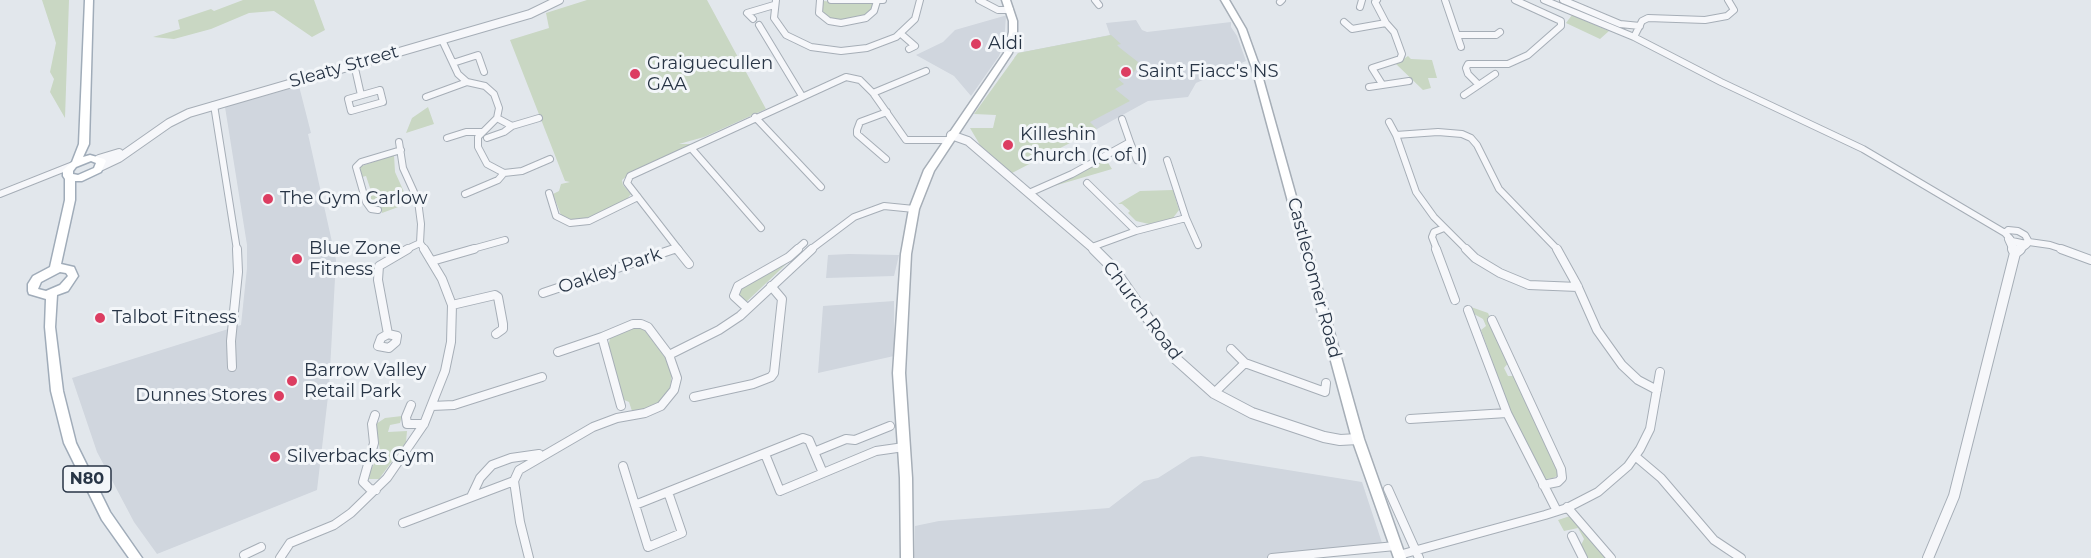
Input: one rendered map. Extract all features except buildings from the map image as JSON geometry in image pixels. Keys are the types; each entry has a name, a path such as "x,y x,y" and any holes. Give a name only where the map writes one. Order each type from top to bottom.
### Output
{"main road":[{"path":"54,269 70,200 68,170 74,164 84,144 88,0"},
{"name":"Castlecomer Road","path":"1225,0 1242,29 1256,68 1358,439 1398,553"},
{"path":"907,558 899,373 906,254 914,209 929,170 1008,53 1013,32 1008,5"},
{"path":"84,144 96,161"},
{"path":"74,164 96,161"},
{"path":"70,200 89,176 96,161"},
{"path":"69,177 89,176"},
{"path":"54,269 70,270 73,276 69,284 52,294 40,295 33,291 32,288 37,279 54,269"},
{"name":"N80","path":"52,294 50,327 57,391 70,443 106,516 136,558"}],"street":[{"name":"Sleaty Street","path":"96,161 136,147 178,118 213,105 530,14 557,0"},
{"path":"820,0 819,8 822,16 829,21 841,23 866,18 874,11 877,1"},
{"path":"831,0 883,0"},
{"path":"753,19 747,13 775,2 774,18 780,29 801,44 819,49 856,50 879,45 900,33 915,19 920,0"},
{"path":"979,0 998,10 1008,5"},
{"path":"1360,8 1362,0"},
{"path":"1376,0 1386,23 1394,32 1402,54 1400,59 1372,68 1382,84"},
{"path":"1445,0 1461,47"},
{"path":"1515,0 1561,21"},
{"path":"1544,0 1634,37 1721,82 1863,149 2015,243 2050,245 2091,260"},
{"path":"1563,0 1620,24 1640,26"},
{"path":"1634,37 1642,21 1648,18 1705,20 1727,16 1734,10 1728,0"},
{"path":"1479,85 1468,75 1466,68 1468,64 1508,64 1528,54 1561,26 1561,21 1570,11"},
{"path":"1344,22 1352,29 1386,23"},
{"path":"759,26 802,96"},
{"path":"1456,35 1496,35 1500,32"},
{"path":"900,33 915,46 909,49"},
{"path":"442,40 458,74 467,82 485,86 494,94 499,108 497,118 478,137 481,156 487,164 504,173 522,171 550,159"},
{"path":"453,63 478,55 484,72"},
{"path":"354,64 361,95"},
{"path":"873,93 926,71"},
{"path":"1464,95 1495,74"},
{"name":"Oakley Park","path":"689,264 627,183 630,176 846,77 860,80 873,93 906,140 950,137"},
{"path":"1369,87 1408,81"},
{"path":"426,97 467,82"},
{"path":"380,90 383,102 351,111 348,99 361,95 380,90"},
{"path":"213,105 236,240 238,272 231,341 232,367"},
{"path":"886,159 857,134 856,130 860,122 887,112"},
{"path":"755,117 821,187"},
{"path":"497,118 512,126"},
{"path":"487,138 504,132 512,126 539,118"},
{"path":"1122,119 1137,160"},
{"path":"1389,122 1396,135 1416,192 1444,228 1475,258 1500,273 1529,285 1578,287"},
{"path":"447,138 466,132 481,132"},
{"path":"1396,135 1438,132 1462,134 1471,138 1477,145 1486,168 1499,189 1548,236 1578,287 1597,330 1622,365 1638,380 1657,390"},
{"name":"Church Road","path":"950,137 968,141 1092,247 1113,268 1176,359 1214,393 1252,413 1317,434 1340,440 1358,439"},
{"path":"1029,193 1072,174 1130,142"},
{"path":"280,558 290,543 334,525 376,490 401,460 424,424 445,371 451,342 452,305 432,261 420,243 421,224 417,201 403,168 400,146 361,162 356,167 366,202 371,209 378,210"},
{"path":"691,148 761,228"},
{"path":"1167,160 1186,218 1198,245"},
{"path":"0,194 74,164"},
{"path":"465,194 498,180 504,173"},
{"path":"32,181 54,176 69,177"},
{"path":"1087,183 1136,231"},
{"path":"549,193 556,216 570,223 589,221 638,197"},
{"path":"669,356 719,330 747,308 816,244 854,217 884,206 914,209"},
{"path":"1092,247 1136,231 1186,218"},
{"path":"1444,228 1434,232 1432,237 1455,300"},
{"path":"2007,236 2011,230 2018,231 2025,235 2027,243"},
{"path":"1928,558 1954,496 2014,253 2007,236"},
{"path":"432,261 505,240"},
{"path":"388,334 378,280 379,266 389,258 420,243"},
{"path":"747,308 734,296 738,286 789,257 804,243"},
{"path":"2014,253 2027,243"},
{"name":"Oakley Park","path":"543,293 677,248"},
{"path":"694,397 753,384 771,377 782,298 771,286"},
{"path":"452,305 495,295 498,297 503,324 503,329 496,334"},
{"path":"1468,310 1508,413 1557,511"},
{"path":"1492,320 1561,469 1562,478 1557,482 1543,485"},
{"path":"530,558 520,522 514,481 519,470 549,451 609,420 645,413 661,405 674,390 677,378 669,356 648,327 640,324 633,324 558,352"},
{"path":"602,337 621,406"},
{"path":"1231,349 1245,363 1325,392 1326,383"},
{"path":"1214,393 1245,363"},
{"path":"1272,558 1418,554 1567,507 1598,492 1628,466 1635,456 1650,429 1660,372"},
{"path":"432,406 454,405 542,377"},
{"path":"411,405 406,414 407,424 424,424"},
{"path":"1410,419 1508,413"},
{"path":"375,415 372,424 375,443 363,483 370,489 376,490"},
{"path":"814,452 846,439 855,440 890,426"},
{"path":"635,505 803,438 809,440 824,473"},
{"path":"765,454 780,490 876,451 904,447"},
{"path":"471,497 480,478 492,465 549,451"},
{"path":"1635,456 1661,478 1714,540 1741,558"},
{"path":"623,466 648,547 682,533 668,492"},
{"path":"403,523 514,481"},
{"path":"1388,489 1418,554"},
{"path":"1567,507 1611,558"},
{"path":"1572,536 1583,558"},
{"path":"242,557 261,547"}],"shaded area":[{"path":"1006,16 1004,43 999,56 971,96 954,76 916,55 943,42 955,30"},
{"name":"Saint Fiacc's NS","path":"1136,20 1142,30 1147,32 1231,22 1246,61 1196,83 1188,97 1148,101 1097,129 1014,58 1018,53 1110,35 1106,23"},
{"path":"299,86 311,133 308,134 336,260 329,388 317,490 157,554 134,522 97,452 72,378 241,325 247,245 225,107"},
{"path":"828,255 899,255 894,276 826,278"},
{"path":"894,301 894,356 818,373 823,306"},
{"path":"1201,456 1362,482 1384,549 1293,558 915,558 915,526 939,521 1109,508 1144,481 1158,478 1191,457"}],"green space":[{"path":"42,0 69,0 65,118 50,92 54,79 50,72 56,43"},
{"path":"243,0 314,0 325,30 312,37 274,11 249,13 211,29 174,39 153,37 180,29 178,20 211,9 214,11"},
{"name":"Graiguecullen GAA","path":"587,0 707,0 766,109 704,137 679,144 692,144 622,180 623,185 631,194 626,200 596,215 575,221 561,215 553,194 559,191 561,184 570,182 565,181 510,40 549,28 546,13"},
{"path":"823,1 874,3 866,16 849,21 829,18 821,11"},
{"path":"1572,15 1609,31 1600,39 1566,23"},
{"path":"1111,35 1121,44 1117,45 1120,48 1138,62 1135,71 1118,79 1124,84 1115,89 1130,101 1090,122 1097,129 1012,173 980,145 970,128 993,128 996,115 974,114 1018,53"},
{"path":"1408,56 1411,59 1432,60 1437,78 1428,78 1431,88 1423,90 1396,64"},
{"path":"428,107 434,124 406,133 412,118"},
{"path":"394,155 395,172 409,203 382,213 380,204 370,206 366,194 371,191 366,176 362,177 359,167"},
{"path":"1105,158 1112,169 1054,186"},
{"path":"1173,190 1179,210 1173,218 1149,224 1136,221 1128,213 1130,211 1122,204 1118,204 1140,191"},
{"path":"799,252 744,304 738,298 738,289"},
{"path":"1471,307 1488,313 1509,362 1504,368 1508,376 1516,376 1559,471 1553,478 1546,479 1540,474 1511,413 1481,330 1486,326 1483,319 1474,314"},
{"path":"631,327 641,327 646,332 667,360 672,372 670,391 663,400 647,409 632,411 629,402 622,399 608,347 610,338"},
{"path":"402,416 400,423 390,425 388,432 407,431 406,442 379,479 369,479 380,451 376,424 385,418"},
{"path":"1570,516 1606,558 1588,558 1581,545 1584,539 1578,528 1564,531 1558,520"}],"place":[{"name":"Aldi","path":"976,44"},
{"name":"Saint Fiacc's NS","path":"1126,72"},
{"name":"Graiguecullen GAA","path":"635,74"},
{"name":"Killeshin Church (C of I)","path":"1008,145"},
{"name":"The Gym Carlow","path":"268,199"},
{"name":"Blue Zone Fitness","path":"297,259"},
{"name":"Talbot Fitness","path":"100,318"},
{"name":"Barrow Valley Retail Park","path":"292,381"},
{"name":"Dunnes Stores","path":"279,396"},
{"name":"Silverbacks Gym","path":"275,457"}]}
